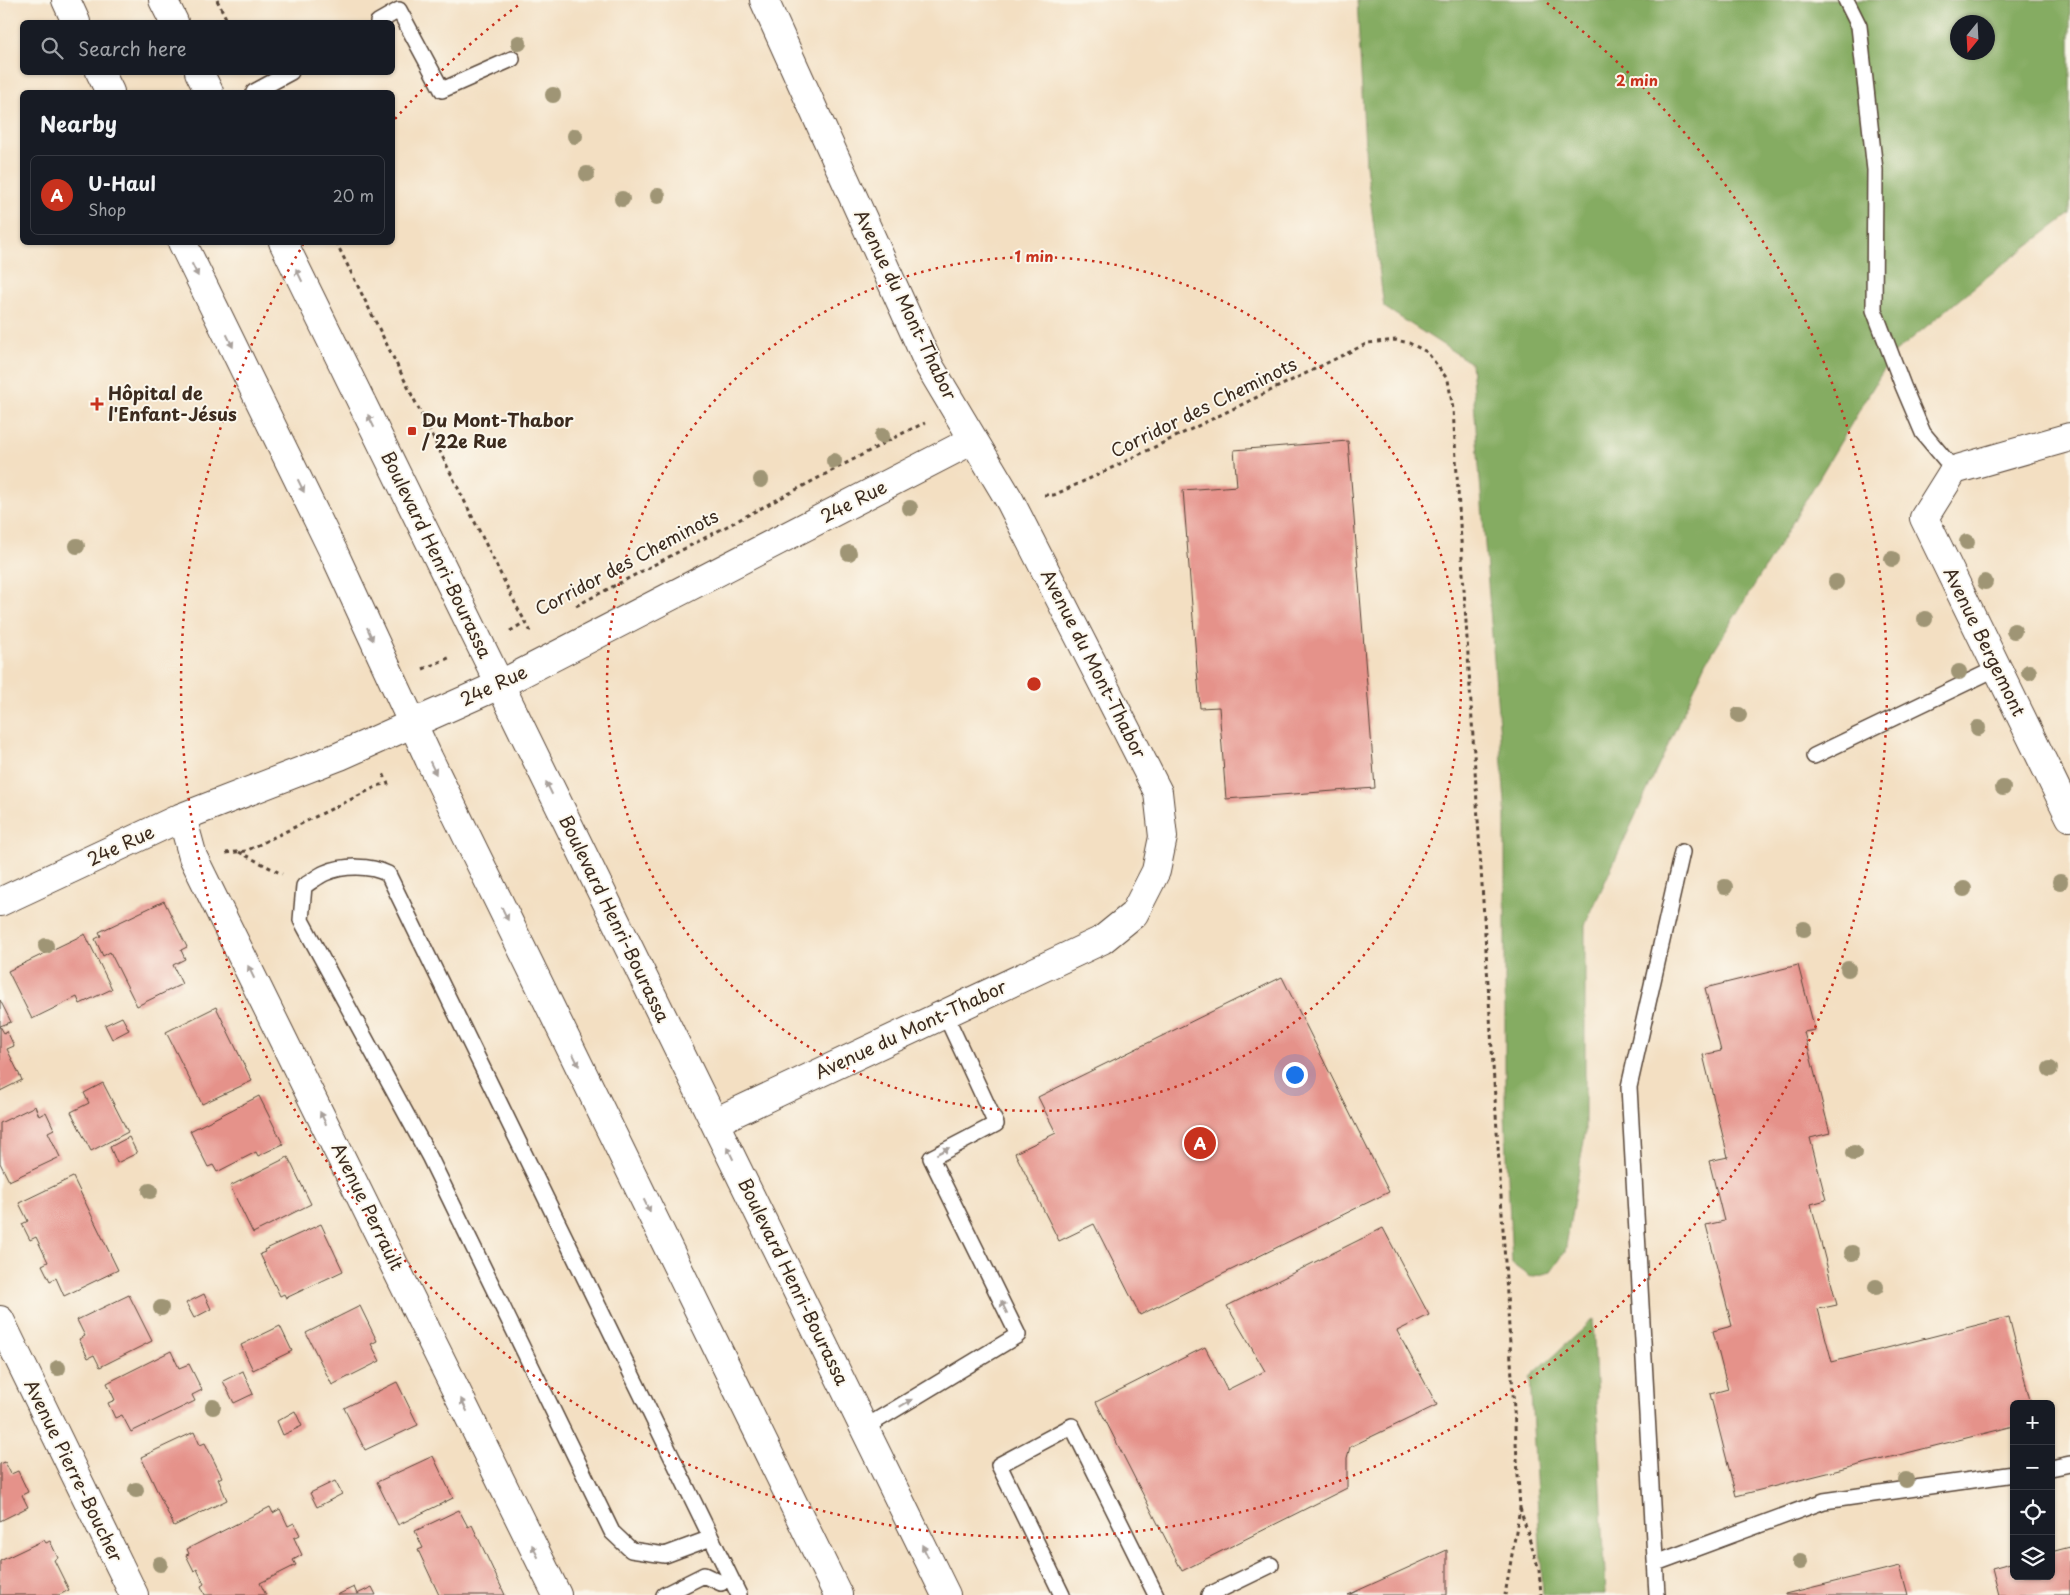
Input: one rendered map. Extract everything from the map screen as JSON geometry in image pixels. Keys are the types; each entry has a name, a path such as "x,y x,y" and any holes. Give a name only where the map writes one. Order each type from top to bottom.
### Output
{"street":[{"path":"66,0 75,20"},
{"path":"163,0 173,20"},
{"name":"Avenue du Mont-Thabor","path":"715,1122 1102,940 1134,914 1156,871 1163,837 1158,792 1010,501 930,367 764,0"},
{"path":"102,75 109,90"},
{"path":"200,75 208,90"},
{"path":"183,245 334,553 412,723 838,1595"},
{"name":"Boulevard Henri-Bourassa","path":"284,245 946,1595"},
{"path":"1954,470 2070,437"},
{"name":"24e Rue","path":"0,902 182,818 340,756 499,685 973,440"},
{"name":"Avenue Bergemont","path":"1954,470 1924,518 2070,817"},
{"name":"Avenue Perrault","path":"182,818 193,857 557,1595"},
{"name":"Avenue Pierre-Boucher","path":"0,1320 134,1595"}],"lane":[{"path":"1846,0 1859,26 1875,170 1874,310 1923,432 1954,470"},
{"path":"380,20 397,5 442,90 512,59"},
{"path":"258,90 285,75"},
{"path":"1814,756 1997,668"},
{"path":"1657,1595 1629,1087 1682,852"},
{"path":"711,1538 665,1555 631,1550 612,1532 430,1158 301,920 304,886 325,873 350,866 388,874 711,1538 721,1586"},
{"path":"864,1428 1018,1335 930,1158 996,1124 945,1014"},
{"path":"1062,1595 999,1465 1072,1426 1156,1595"},
{"path":"2055,1467 2070,1464"},
{"path":"1656,1563 1824,1500 2010,1475"},
{"path":"1209,1595 1271,1565"},
{"path":"664,1595 704,1575 739,1595"}],"path":[{"path":"217,0 227,20"},
{"name":"Corridor des Cheminots","path":"337,245 525,622 530,630 536,627"},
{"name":"Corridor des Cheminots","path":"1040,493 1054,495 1368,343 1396,340 1414,345 1428,352 1448,380 1453,409 1520,1508"},
{"name":"Corridor des Cheminots","path":"568,610 909,430"},
{"path":"393,683 525,622"},
{"path":"193,857 246,851 380,785 388,784"},
{"path":"238,851 304,886"},
{"path":"1505,1595 1520,1508"},
{"path":"1520,1508 1539,1570 1541,1595"}],"green space":[{"path":"1357,0 2070,0 2070,214 1984,279 1893,354 1707,661 1585,925 1585,1134 1565,1252 1551,1272 1530,1277 1512,1264 1505,1113 1505,803 1471,363 1384,307 1366,165"},
{"path":"1593,1319 1606,1595 1543,1595 1530,1377"}],"building":[{"path":"1348,441 1375,788 1226,799 1219,707 1200,708 1183,490 1237,486 1234,450"},
{"path":"164,901 187,947 181,950 185,959 173,965 182,984 137,1006 110,952 103,956 95,939 101,936 99,932"},
{"path":"85,934 112,989 80,1004 77,997 32,1019 8,971"},
{"path":"1798,965 1815,1030 1804,1032 1830,1133 1810,1138 1826,1200 1811,1204 1837,1305 1818,1309 1832,1362 2009,1317 2030,1400 2010,1400 2010,1427 1736,1496 1710,1394 1728,1389 1713,1331 1732,1326 1706,1225 1724,1221 1709,1161 1728,1157 1703,1055 1721,1051 1705,988"},
{"path":"1282,977 1389,1192 1140,1315 1094,1224 1059,1241 1015,1153 1056,1133 1038,1097"},
{"path":"0,1000 11,1022 0,1026"},
{"path":"216,1007 252,1081 202,1104 166,1032"},
{"path":"122,1017 129,1030 112,1039 105,1025"},
{"path":"0,1026 4,1033 7,1031 14,1046 7,1049 22,1080 0,1091"},
{"path":"103,1083 128,1132 91,1151 71,1112 89,1103 84,1093"},
{"path":"259,1096 283,1144 258,1156 256,1152 217,1172 213,1165 208,1167 190,1131"},
{"path":"35,1106 39,1116 46,1112 54,1129 48,1132 60,1157 9,1181 0,1163 0,1123"},
{"path":"129,1137 137,1153 117,1163 110,1147"},
{"path":"288,1157 311,1204 253,1233 230,1186"},
{"path":"73,1177 118,1270 64,1296 56,1278 50,1281 42,1265 48,1262 36,1237 30,1240 22,1224 28,1221 19,1203"},
{"path":"321,1224 343,1271 286,1298 284,1294 280,1296 260,1254 265,1252 264,1250"},
{"path":"1383,1228 1429,1315 1397,1331 1437,1405 1350,1447 1347,1458 1347,1488 1182,1571 1096,1402 1205,1347 1227,1390 1265,1371 1227,1306"},
{"path":"204,1294 211,1309 194,1318 186,1303"},
{"path":"129,1295 152,1341 100,1367 94,1355 88,1358 79,1339 85,1336 77,1320"},
{"path":"360,1306 377,1341 371,1344 380,1361 332,1385 306,1333"},
{"path":"280,1326 292,1351 253,1370 241,1345"},
{"path":"171,1351 179,1368 189,1364 202,1390 192,1395 195,1401 131,1432 122,1415 115,1418 108,1403 115,1400 107,1383"},
{"path":"243,1371 253,1394 234,1403 223,1381"},
{"path":"397,1382 418,1425 365,1450 344,1408"},
{"path":"295,1411 302,1426 283,1435 277,1421"},
{"path":"194,1432 200,1445 205,1443 222,1477 218,1479 227,1500 174,1526 141,1457"},
{"path":"433,1456 453,1498 398,1525 377,1482"},
{"path":"5,1462 11,1474 18,1471 28,1492 22,1495 28,1507 0,1521 0,1464"},
{"path":"335,1481 342,1494 317,1507 310,1493"},
{"path":"270,1507 273,1513 280,1509 288,1526 294,1523 300,1535 294,1538 302,1555 293,1560 296,1565 260,1583 266,1595 205,1595 201,1586 204,1584 197,1569 194,1571 186,1555 189,1554 187,1549"},
{"path":"459,1510 468,1527 472,1525 505,1595 439,1595 418,1550 423,1548 415,1531"},
{"path":"44,1540 46,1543 50,1541 58,1558 54,1560 69,1590 59,1595 0,1595 0,1561"},
{"path":"2070,1547 2070,1595 1999,1595 1992,1568 2010,1563 2010,1580 2055,1580 2055,1551"},
{"path":"1447,1550 1447,1595 1348,1595"},
{"path":"1900,1566 1908,1595 1785,1595 1785,1594"},
{"path":"354,1587 357,1594 372,1587 376,1595 337,1595"}],"place":[{"name":"Hôpital de l'Enfant-Jésus","path":"97,404"},
{"name":"Du Mont-Thabor / 22e Rue","path":"412,431"},
{"name":"U-Haul","path":"1200,1143"}]}
